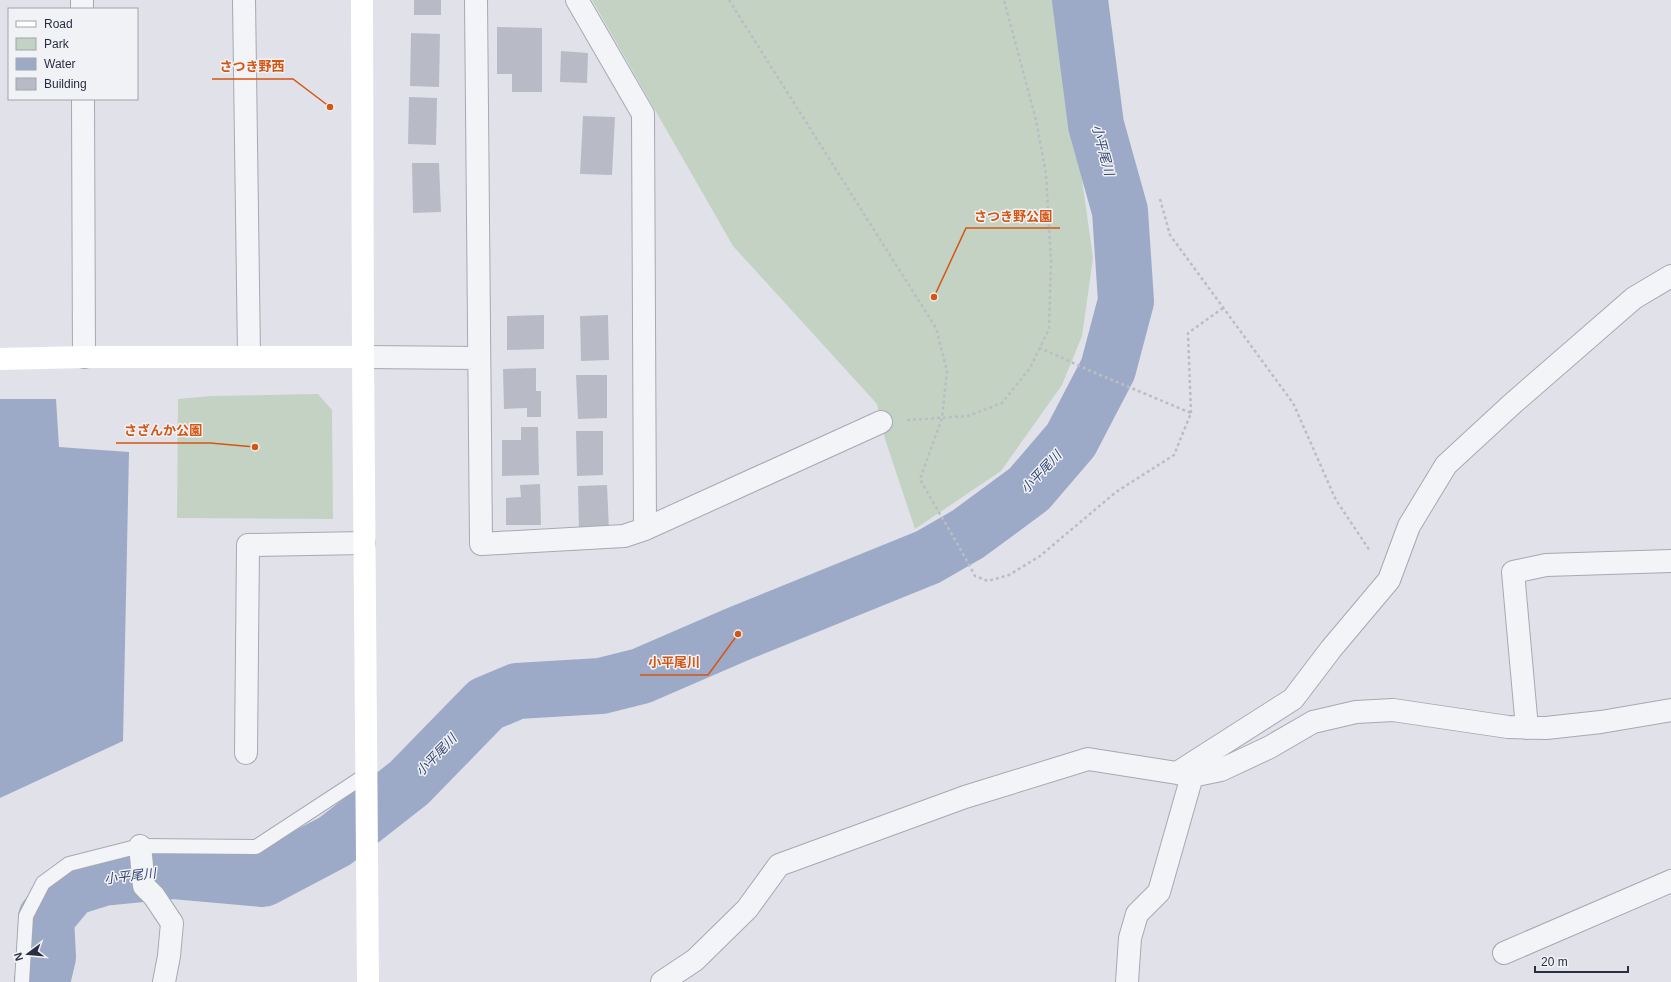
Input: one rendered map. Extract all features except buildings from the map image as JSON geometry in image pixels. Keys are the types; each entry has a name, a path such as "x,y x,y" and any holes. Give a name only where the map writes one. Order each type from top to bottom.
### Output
{"street":[{"path":"244,0 249,356"},
{"path":"362,0 362,357 368,982"},
{"path":"476,0 481,544 624,536 645,529 881,422"},
{"path":"577,0 643,114 645,529"},
{"path":"83,100 84,357"},
{"path":"1126,982 1130,938 1137,914 1159,892 1185,775 1293,699 1331,649 1389,580 1408,526 1446,465 1511,405 1634,298 1671,276"},
{"path":"0,359 249,356 479,358"},
{"path":"246,753 248,545 364,543"},
{"path":"1527,728 1513,572 1546,565 1671,561"},
{"path":"662,982 695,960 747,909 779,865 965,797 1088,759 1185,775 1221,770 1270,747 1313,722 1356,712 1393,710 1508,727 1546,728 1601,722 1671,710"},
{"path":"140,846 144,886 154,896 172,923 169,956 164,982"},
{"path":"1504,953 1671,880"}],"lane":[{"path":"22,982 26,916 43,883 69,864 140,846 256,847 366,775"}],"path":[{"path":"729,0 936,328 947,371 942,418 920,479 962,550 975,576 988,581 1009,575 1040,556 1116,492 1174,455 1191,413 1188,333 1223,308"},
{"path":"881,422 968,416 1002,404 1030,368 1049,329 1052,261 1046,174 1036,120 1004,0"},
{"path":"1160,199 1170,234 1293,403 1336,500 1389,580"},
{"path":"1040,348 1191,413"}],"green space":[{"path":"592,0 1052,0 1076,137 1093,258 1082,336 1062,385 1001,471 915,529 885,439 877,404 733,246"},
{"path":"318,394 332,410 333,519 177,518 178,399 211,396"}],"water":[{"path":"0,399 56,399 59,447 129,452 123,741 0,798"}],"waterway":[{"name":"小平尾川","path":"42,982 48,957 46,918 71,888 103,878 174,871 263,879 335,841 409,783 486,704 517,691 601,686 641,676 738,634 928,557 968,534 1029,489 1071,440 1108,369 1126,301 1120,211 1096,125 1080,0"}],"place":[{"name":"さつき野西","path":"330,107"},
{"name":"さつき野公園","path":"934,297"},
{"name":"さざんか公園","path":"255,447"},
{"name":"小平尾川","path":"738,634"}]}
